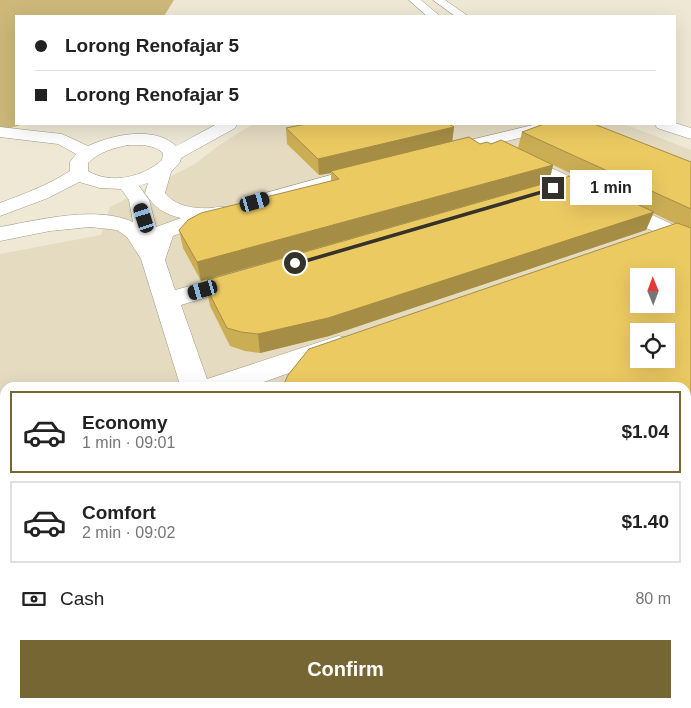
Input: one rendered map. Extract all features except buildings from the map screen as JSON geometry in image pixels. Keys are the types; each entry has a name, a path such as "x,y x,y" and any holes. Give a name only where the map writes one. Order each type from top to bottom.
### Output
{"street":[{"path":"414,0 433,15"},
{"path":"438,0 460,15"},
{"path":"676,112 691,118"},
{"path":"159,125 125,141 100,146 88,153 77,166 79,173 97,182 126,182 145,178 227,125"},
{"path":"426,156 566,125"},
{"path":"666,125 691,134"},
{"path":"0,127 46,126 83,130 125,141 161,143 170,149 167,163 155,193 164,204 171,209 185,213 227,210 163,232 153,260"},
{"path":"0,132 62,139 88,153"},
{"path":"484,142 681,236"},
{"path":"255,202 388,166"},
{"path":"0,210 38,197 63,185 79,173"},
{"path":"22,230 92,201 126,182"},
{"path":"126,182 139,200 153,260 194,382"},
{"path":"543,191 571,183"},
{"path":"0,234 76,222 101,221 122,224 135,232 153,260"},
{"path":"642,240 681,236"},
{"path":"166,301 260,274"},
{"path":"231,382 363,336"}],"shaded area":[{"path":"0,0 174,0 165,15 15,15 15,125 21,125 0,131"},
{"path":"251,125 627,125 691,150 691,382 0,382 0,254 101,235 110,207 195,164 218,146"}],"route":[{"path":"295,263 553,188"}]}
